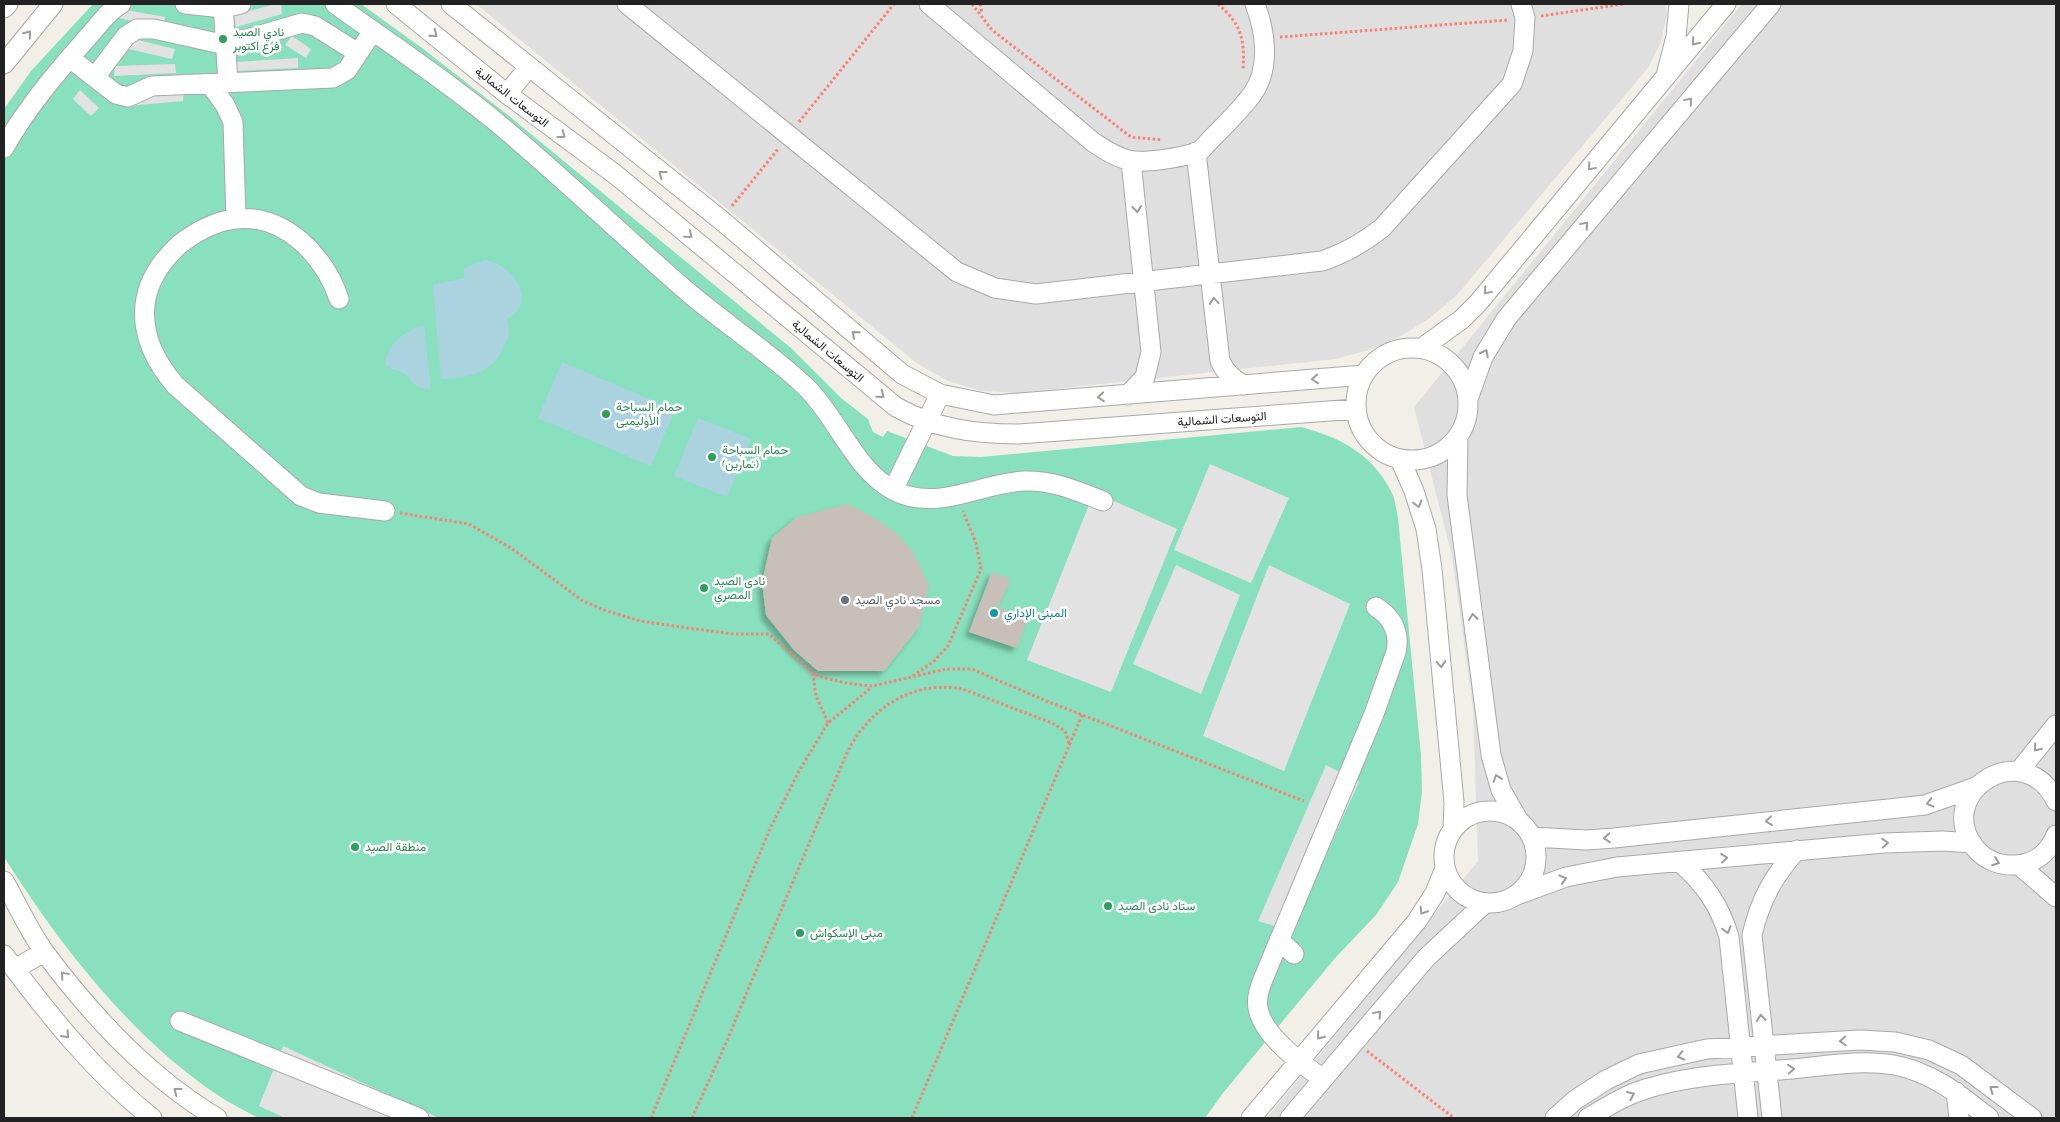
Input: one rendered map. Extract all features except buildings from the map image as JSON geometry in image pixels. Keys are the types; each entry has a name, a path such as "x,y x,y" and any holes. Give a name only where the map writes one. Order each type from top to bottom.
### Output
{"street":[{"path":"4,8 8,4"},
{"path":"4,64 53,4"},
{"path":"4,148 21,119 70,58 111,12 121,4"},
{"path":"185,4 223,6 242,4"},
{"path":"335,4 494,120 684,289 806,388 830,415 874,478 893,490 917,499 955,496 1011,482 1036,481 1064,486 1103,502"},
{"name":"التوسعات الشمالية","path":"396,4 507,94 616,174 896,407 927,422 975,434 1019,434 1356,409"},
{"path":"451,4 528,68 721,220 902,374 940,394 994,405 1364,375"},
{"path":"627,4 957,272 975,281 1015,293 1036,294 1322,261 1344,254 1376,233 1512,84 1523,51 1523,11"},
{"path":"929,4 1094,142 1111,153 1131,161 1202,150 1254,92 1264,57 1264,38 1255,4"},
{"path":"1666,77 1676,37 1679,4"},
{"path":"1422,348 1462,319 1478,303 1726,4"},
{"path":"1468,399 1483,357 1506,319 1765,5"},
{"path":"223,6 226,45 219,83 225,105 233,122 236,219"},
{"path":"95,77 121,41 137,29 148,28 226,45 302,23 315,26 358,53"},
{"path":"70,58 116,94 128,97 152,86 334,78 347,70 373,31"},
{"path":"507,94 528,68"},
{"path":"1196,152 1212,275 1220,361 1225,372 1234,380 1244,385"},
{"path":"1128,395 1145,377 1150,365 1151,352 1131,161"},
{"path":"338,299 326,269 306,245 279,228 265,223 236,219 208,227 190,237 173,251 154,274 147,287 145,317 147,331 157,360 175,385 300,496 319,503 386,511"},
{"path":"1458,436 1438,453 1426,458 1400,458 1389,455 1370,441 1358,421 1356,409 1357,392 1364,375 1372,364 1395,350 1422,348 1435,352 1448,360 1459,372 1466,386 1468,412 1458,436 1457,495 1491,755 1501,790 1519,821 1532,837 1536,849 1533,875 1517,894"},
{"path":"893,490 940,394"},
{"path":"1400,458 1414,491 1426,529 1432,569 1454,802 1453,830"},
{"path":"1323,1079 1299,1062 1268,1030 1258,1008 1259,989 1374,714 1396,652 1397,634 1395,626 1384,612 1376,607"},
{"path":"2019,771 2056,725"},
{"path":"1532,837 1559,839 1614,838 1925,805 1976,787 1995,774 2019,771 2051,779 2056,801"},
{"path":"1976,787 1970,796 1965,815 1967,834 1984,857 2010,866 2019,865 2042,855 2056,835"},
{"path":"1519,821 1504,813 1484,812 1464,819 1453,830 1447,841 1444,854 1445,868 1450,881 1459,891 1471,899 1496,903 1566,877 1618,866 1914,841 1972,843"},
{"path":"1772,1118 1752,935 1767,889 1780,868 1797,850"},
{"path":"1680,862 1698,877 1712,895 1722,915 1729,937 1748,1118"},
{"path":"2019,865 2056,897"},
{"path":"1251,1118 1417,921 1435,892 1445,868"},
{"path":"4,880 44,952 109,1028 162,1079 217,1118"},
{"path":"1290,1118 1444,939 1485,902"},
{"path":"1279,940 1294,954"},
{"path":"44,952 9,962 59,1026 95,1066 124,1096 152,1118"},
{"path":"180,1021 394,1114 419,1118"},
{"path":"1555,1118 1575,1100 1606,1080 1640,1064 1707,1049 1860,1040 1895,1042 1929,1050 1961,1065 2032,1118"},
{"path":"1588,1118 1616,1101 1648,1088 1680,1080 1861,1063 1894,1065 1927,1075 1956,1092 1989,1118"},
{"path":"1956,1092 1959,1118"}],"path":[{"path":"721,220 894,4"},
{"path":"972,4 982,14 992,30 1131,137 1161,141 1170,139"},
{"path":"980,4 982,14"},
{"path":"1218,4 1233,17 1243,39 1244,68 1240,78"},
{"path":"1264,38 1523,11 1623,4"},
{"path":"911,678 934,661 948,646 980,569 969,524 955,496"},
{"path":"386,511 469,524 511,548 583,602 604,610 640,621 733,634 761,633 773,636 813,673 873,686 946,669 972,669 1082,715 1304,801"},
{"path":"813,673 816,696 828,724"},
{"path":"651,1118 769,831 798,773 828,724 873,686"},
{"path":"692,1118 727,1040 845,757 859,730 882,708 901,696 925,688 948,686 972,692 1052,723 1065,731 1069,743"},
{"path":"912,1118 1082,715"},
{"path":"1354,1042 1454,1118"}],"shaded area":[{"path":"281,4 282,14 236,27 234,15"},
{"path":"476,4 1665,4 1667,14 1661,42 1648,68 1457,295 1430,318 1401,336 1369,350 1336,359 1017,393 982,391 948,381 918,364"},
{"path":"1742,4 2056,4 2056,1118 1267,1118 1478,861 1473,708 1452,556 1414,407"},
{"path":"115,8 165,17 165,28 114,17"},
{"path":"292,36 311,49 306,58 285,45"},
{"path":"125,37 175,49 172,59 124,48"},
{"path":"298,58 298,68 235,71 235,62"},
{"path":"175,64 176,73 114,76 115,66"},
{"path":"80,90 99,108 91,116 73,99"},
{"path":"184,90 183,101 127,106 126,93"},
{"path":"1210,464 1289,498 1251,583 1174,550"},
{"path":"1094,492 1177,529 1111,692 1027,660"},
{"path":"1176,565 1240,595 1201,694 1133,664"},
{"path":"1269,565 1350,604 1284,771 1203,736"},
{"path":"1326,765 1359,782 1291,931 1258,921"},
{"path":"283,1046 439,1118 285,1118 259,1106"}],"green space":[{"name":"نادى الصيد المصري","path":"93,4 361,4 422,48 509,116 791,348 841,398 868,419 873,432 883,437 887,431 953,456 981,457 1301,427 1342,442 1354,449 1374,467 1392,494 1398,518 1421,756 1422,791 1418,824 1398,882 1376,915 1336,957 1223,1093 1205,1118 258,1118 221,1097 184,1070 125,1016 72,955 25,890 4,857 4,109 31,71"}],"water":[{"path":"485,260 496,263 513,276 522,294 521,304 516,312 507,319 509,333 507,340 496,360 490,366 476,374 441,379 433,285 464,278 464,268"},
{"path":"424,325 431,390 419,387 399,371 386,365 389,351 398,339 417,327"},
{"name":"حمام السباحة الأوليمبى","path":"562,362 675,410 651,466 538,418"},
{"name":"حمام السباحة (تمارين)","path":"698,418 751,439 727,497 674,476"}],"place":[{"name":"نادي الصيد فرع اكتوبر","path":"223,39"},
{"name":"حمام السباحة الأوليمبى","path":"606,414"},
{"name":"حمام السباحة (تمارين)","path":"712,457"},
{"name":"نادى الصيد المصري","path":"704,588"},
{"name":"مسجد نادي الصيد","path":"845,600"},
{"name":"المبنى الإداري","path":"994,613"},
{"name":"منطقة الصيد","path":"355,847"},
{"name":"ستاد نادى الصيد","path":"1108,906"},
{"name":"مبنى الإسكواش","path":"800,933"}]}
